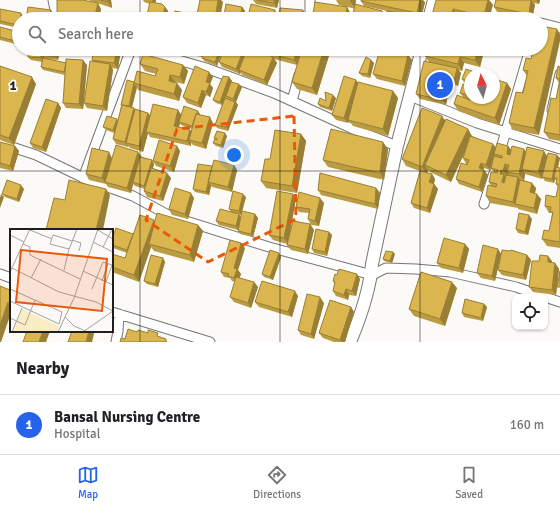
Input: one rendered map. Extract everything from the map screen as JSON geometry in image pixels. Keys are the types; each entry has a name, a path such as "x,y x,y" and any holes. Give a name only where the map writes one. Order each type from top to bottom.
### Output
{"street":[{"path":"53,0 56,12"},
{"path":"310,0 310,12"},
{"path":"431,12 434,0"},
{"path":"548,25 560,28"},
{"path":"83,178 128,56"},
{"path":"160,56 267,91 353,129 397,146"},
{"path":"350,342 372,275 372,264 397,146 420,56"},
{"path":"484,204 528,56"},
{"path":"292,102 302,64"},
{"path":"550,116 560,74"},
{"path":"410,96 477,123 506,132 545,141 560,149"},
{"path":"0,143 36,155 83,178 133,196 170,216 269,247 372,275 386,268 450,272 516,287 536,294"},
{"path":"0,274 10,278"},
{"path":"548,298 560,302"},
{"path":"116,342 118,332 116,313 210,342"}],"highlighted area":[{"path":"294,116 296,219 208,262 146,220 177,129"}],"building":[{"path":"57,0 82,0 98,3 96,12 57,12"},
{"path":"200,0 218,0 216,12 197,12"},
{"path":"257,0 274,0 274,3"},
{"path":"361,0 420,0 417,12"},
{"path":"436,0 488,0 485,12 466,12 453,9 452,12 433,12"},
{"path":"496,0 531,0 529,12 519,12 494,7"},
{"path":"150,2 162,4 165,7 164,12 148,12"},
{"path":"315,2 347,7 346,12 313,12"},
{"path":"226,4 242,7 241,12 225,12"},
{"path":"251,4 275,10 275,12 249,12"},
{"path":"355,4 382,11 382,12 353,12"},
{"path":"28,7 51,10 51,12 27,12"},
{"path":"280,8 303,10 303,12 280,12"},
{"path":"0,9 16,12 12,12 12,24 0,21"},
{"path":"0,27 12,30 12,40 0,37"},
{"path":"548,27 557,29 534,128 509,123 516,92 523,93 528,71 523,70 526,58 531,59 532,56 548,56"},
{"path":"28,56 41,56 41,58"},
{"path":"93,56 116,56 114,63 92,60"},
{"path":"142,56 150,56 183,65 180,77 170,75 169,81 177,83 174,94 134,83 137,71 155,76 158,69 140,64"},
{"path":"203,56 217,56 215,62 202,58"},
{"path":"221,56 241,56 236,69 219,62"},
{"path":"244,56 273,57 264,80 239,70"},
{"path":"279,56 295,56 294,60"},
{"path":"300,56 322,56 312,88 292,82"},
{"path":"378,56 408,56 402,81 373,74"},
{"path":"425,56 476,56 475,60 460,57 458,64"},
{"path":"366,57 371,60 368,74 359,73"},
{"path":"43,58 66,63 64,72 41,67"},
{"path":"66,59 83,60 79,104 63,103"},
{"path":"90,61 110,64 103,106 84,103"},
{"path":"424,61 457,68 454,81 446,79 442,100 416,94"},
{"path":"0,66 32,77 9,138 0,135"},
{"path":"195,66 209,72 206,82 210,83 206,92 202,90 198,103 183,97"},
{"path":"558,66 560,67 560,79 556,78"},
{"path":"223,76 229,77 220,102 213,100"},
{"path":"344,76 356,80 344,118 332,115"},
{"path":"560,79 560,135 544,132 551,98 556,99"},
{"path":"127,80 134,82 129,106 122,106 121,105"},
{"path":"500,81 507,83 500,103"},
{"path":"231,82 239,84 233,99 226,96"},
{"path":"358,82 393,91 383,129 348,120"},
{"path":"463,84 464,84 464,94 460,93"},
{"path":"325,92 333,95 329,108 318,104 320,98 326,101"},
{"path":"457,95 464,98 464,104 500,104 495,118 454,104"},
{"path":"225,98 235,102 226,127 215,125"},
{"path":"46,99 58,103 42,147 30,143"},
{"path":"153,104 178,110 174,126 190,130 187,141 146,132"},
{"path":"122,105 134,108 125,142 113,139"},
{"path":"184,106 198,111 192,126 179,122"},
{"path":"422,108 442,116 422,167 402,159"},
{"path":"135,109 148,113 139,146 126,143"},
{"path":"196,114 210,117 202,143 189,140"},
{"path":"107,116 117,119 113,130 103,127"},
{"path":"446,119 468,129 446,175 425,165"},
{"path":"331,129 383,142 380,173 323,160"},
{"path":"275,130 301,134 292,186 261,181 265,159 270,159"},
{"path":"217,131 225,133 221,145 213,143 215,139 217,140 214,138"},
{"path":"470,136 493,144 486,165 481,163 479,168 484,170 479,187 456,179 461,163 467,165 469,160 463,158"},
{"path":"159,140 177,146 170,166 153,161"},
{"path":"0,142 15,146 10,166 0,163"},
{"path":"497,143 508,146 507,154 510,155 512,146 524,149 519,174 507,172 509,165 505,164 503,171 501,170 500,174 504,174 502,182 504,183 506,175 518,177 513,202 486,196 488,185 496,187 497,184 489,182 491,172 497,173 498,170 491,168 494,156 502,158 502,156 494,154"},
{"path":"116,145 138,152 127,188 105,182"},
{"path":"527,147 544,151 538,173 522,169"},
{"path":"92,148 109,152 102,178 86,174"},
{"path":"548,153 557,155 552,179 542,177"},
{"path":"140,157 152,160 144,186 133,182"},
{"path":"214,160 234,165 228,187 208,182"},
{"path":"198,164 212,166 206,192 193,189"},
{"path":"556,167 560,168 560,242 542,239 544,230 549,231 553,212 550,212 551,207 545,206 546,195 556,197 558,187 558,184 556,184 557,178 554,178"},
{"path":"151,168 167,173 160,196 144,191"},
{"path":"420,171 432,174 429,182 434,184 427,208 411,203"},
{"path":"320,173 376,188 375,204 318,190"},
{"path":"7,180 21,185 17,199 2,194"},
{"path":"69,180 106,189 96,229 46,229 54,198 65,200"},
{"path":"520,180 532,183 530,192 537,194 534,208 515,204"},
{"path":"175,188 191,193 185,214 169,209"},
{"path":"233,191 243,194 239,211 229,209"},
{"path":"277,191 293,194 284,238 269,235"},
{"path":"299,192 320,198 315,221 308,219 310,209 296,207"},
{"path":"220,209 239,214 236,226 216,221"},
{"path":"242,211 255,214 251,234 238,231"},
{"path":"157,213 198,225 190,255 149,244"},
{"path":"519,213 529,215 525,232 516,229"},
{"path":"140,215 154,220 134,275 113,267 113,254 125,258"},
{"path":"293,221 310,224 305,249 287,245"},
{"path":"116,228 133,234 127,250 113,245 113,236"},
{"path":"316,229 329,232 325,252 312,249"},
{"path":"444,238 465,244 459,268 437,263"},
{"path":"230,240 241,243 234,268 237,269 234,278 228,276 229,274 221,272"},
{"path":"483,245 498,249 492,276 477,273"},
{"path":"270,250 279,253 270,277 262,274"},
{"path":"502,250 511,250 527,255 523,275 498,270"},
{"path":"386,251 393,252 390,261 383,259"},
{"path":"151,255 163,258 155,284 144,281"},
{"path":"540,255 548,256 548,262 555,263 552,290 529,287 532,261 539,261"},
{"path":"339,269 357,274 352,291 346,289 344,295 333,291 335,282 333,281 335,274 337,275"},
{"path":"560,271 560,287 557,287"},
{"path":"421,272 452,282 440,319 409,309"},
{"path":"236,277 254,282 248,303 230,297"},
{"path":"262,281 295,291 288,312 255,302"},
{"path":"0,286 10,290 10,303 8,302 0,325"},
{"path":"307,294 320,297 311,334 298,330"},
{"path":"465,299 484,304 481,318 462,313"},
{"path":"330,300 351,307 340,340 319,333"},
{"path":"128,329 137,332 138,330 148,333 148,330 158,333 157,336 166,339 167,342 120,342 121,338 125,339"},
{"path":"27,332 43,332 39,342 23,342"},
{"path":"72,332 89,332 86,342 68,342"}],"place":[{"name":"Bansal Nursing Centre","path":"440,85"}]}
